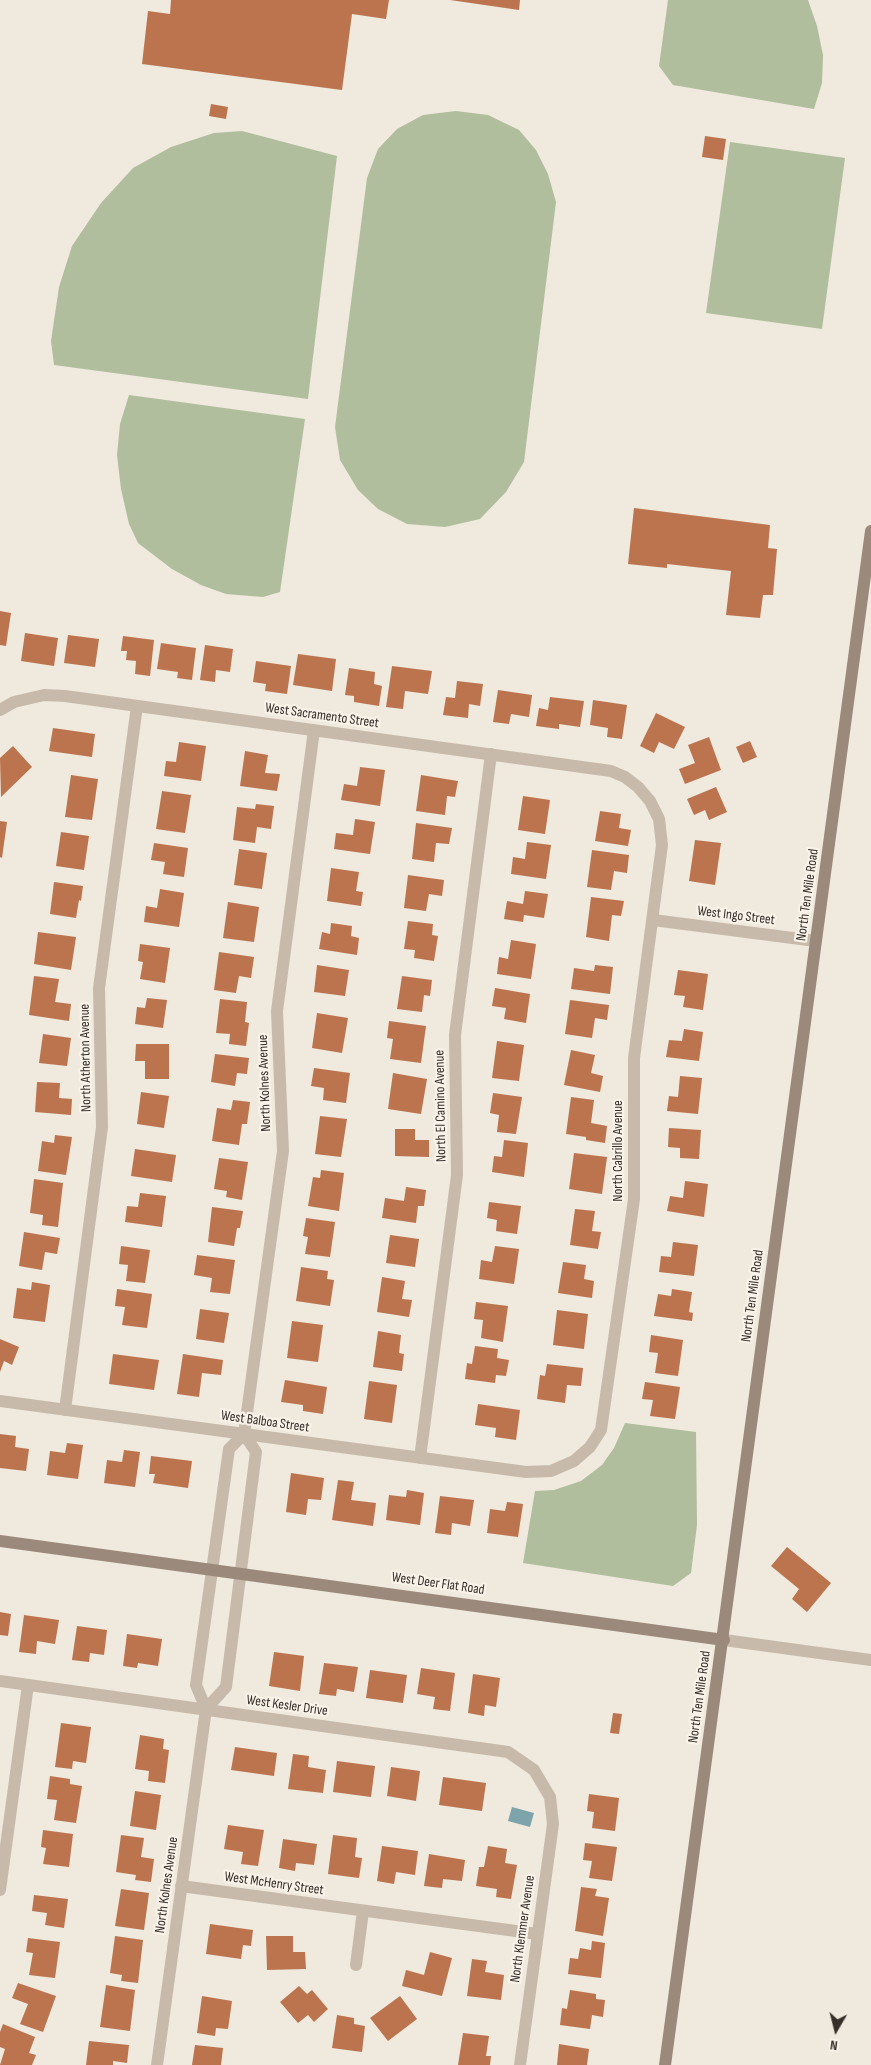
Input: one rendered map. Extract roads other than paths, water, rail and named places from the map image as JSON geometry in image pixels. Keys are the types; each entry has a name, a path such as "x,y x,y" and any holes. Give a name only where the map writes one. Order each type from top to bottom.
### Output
{"main road":[{"name":"North Ten Mile Road","path":"665,2065 724,1640 738,1520 871,531"},
{"name":"West Deer Flat Road","path":"0,1540 724,1640"}],"street":[{"name":"West Sacramento Street","path":"0,710 14,702 44,695 65,696 611,770 625,777 638,787"},
{"name":"North Atherton Avenue","path":"65,1410 102,1127 99,988 137,706"},
{"name":"North Kolnes Avenue","path":"244,1434 283,1151 277,1011 314,730"},
{"name":"North El Camino Avenue","path":"420,1458 457,1175 455,1034 491,754"},
{"name":"North Cabrillo Avenue","path":"526,1472 551,1471 574,1461 590,1448 601,1430 634,1199 634,1058 662,845 659,819 650,801 638,787"},
{"name":"West Ingo Street","path":"653,920 816,941"},
{"name":"West Balboa Street","path":"0,1401 526,1472"},
{"path":"244,1434 256,1452 226,1687 206,1709 196,1686 212,1569 229,1449 244,1434"},
{"name":"West Deer Flat Road","path":"724,1640 871,1660"},
{"name":"West Kesler Drive","path":"0,1681 508,1752 534,1770 550,1797"},
{"path":"0,1890 28,1685"},
{"name":"North Kolnes Avenue","path":"157,2065 206,1709"},
{"name":"North Klemmer Avenue","path":"520,2065 552,1824 550,1797"},
{"name":"West McHenry Street","path":"182,1886 538,1934"},
{"path":"356,1965 363,1911"}],"water":[{"path":"512,1807 534,1813 530,1827 508,1821"}]}
